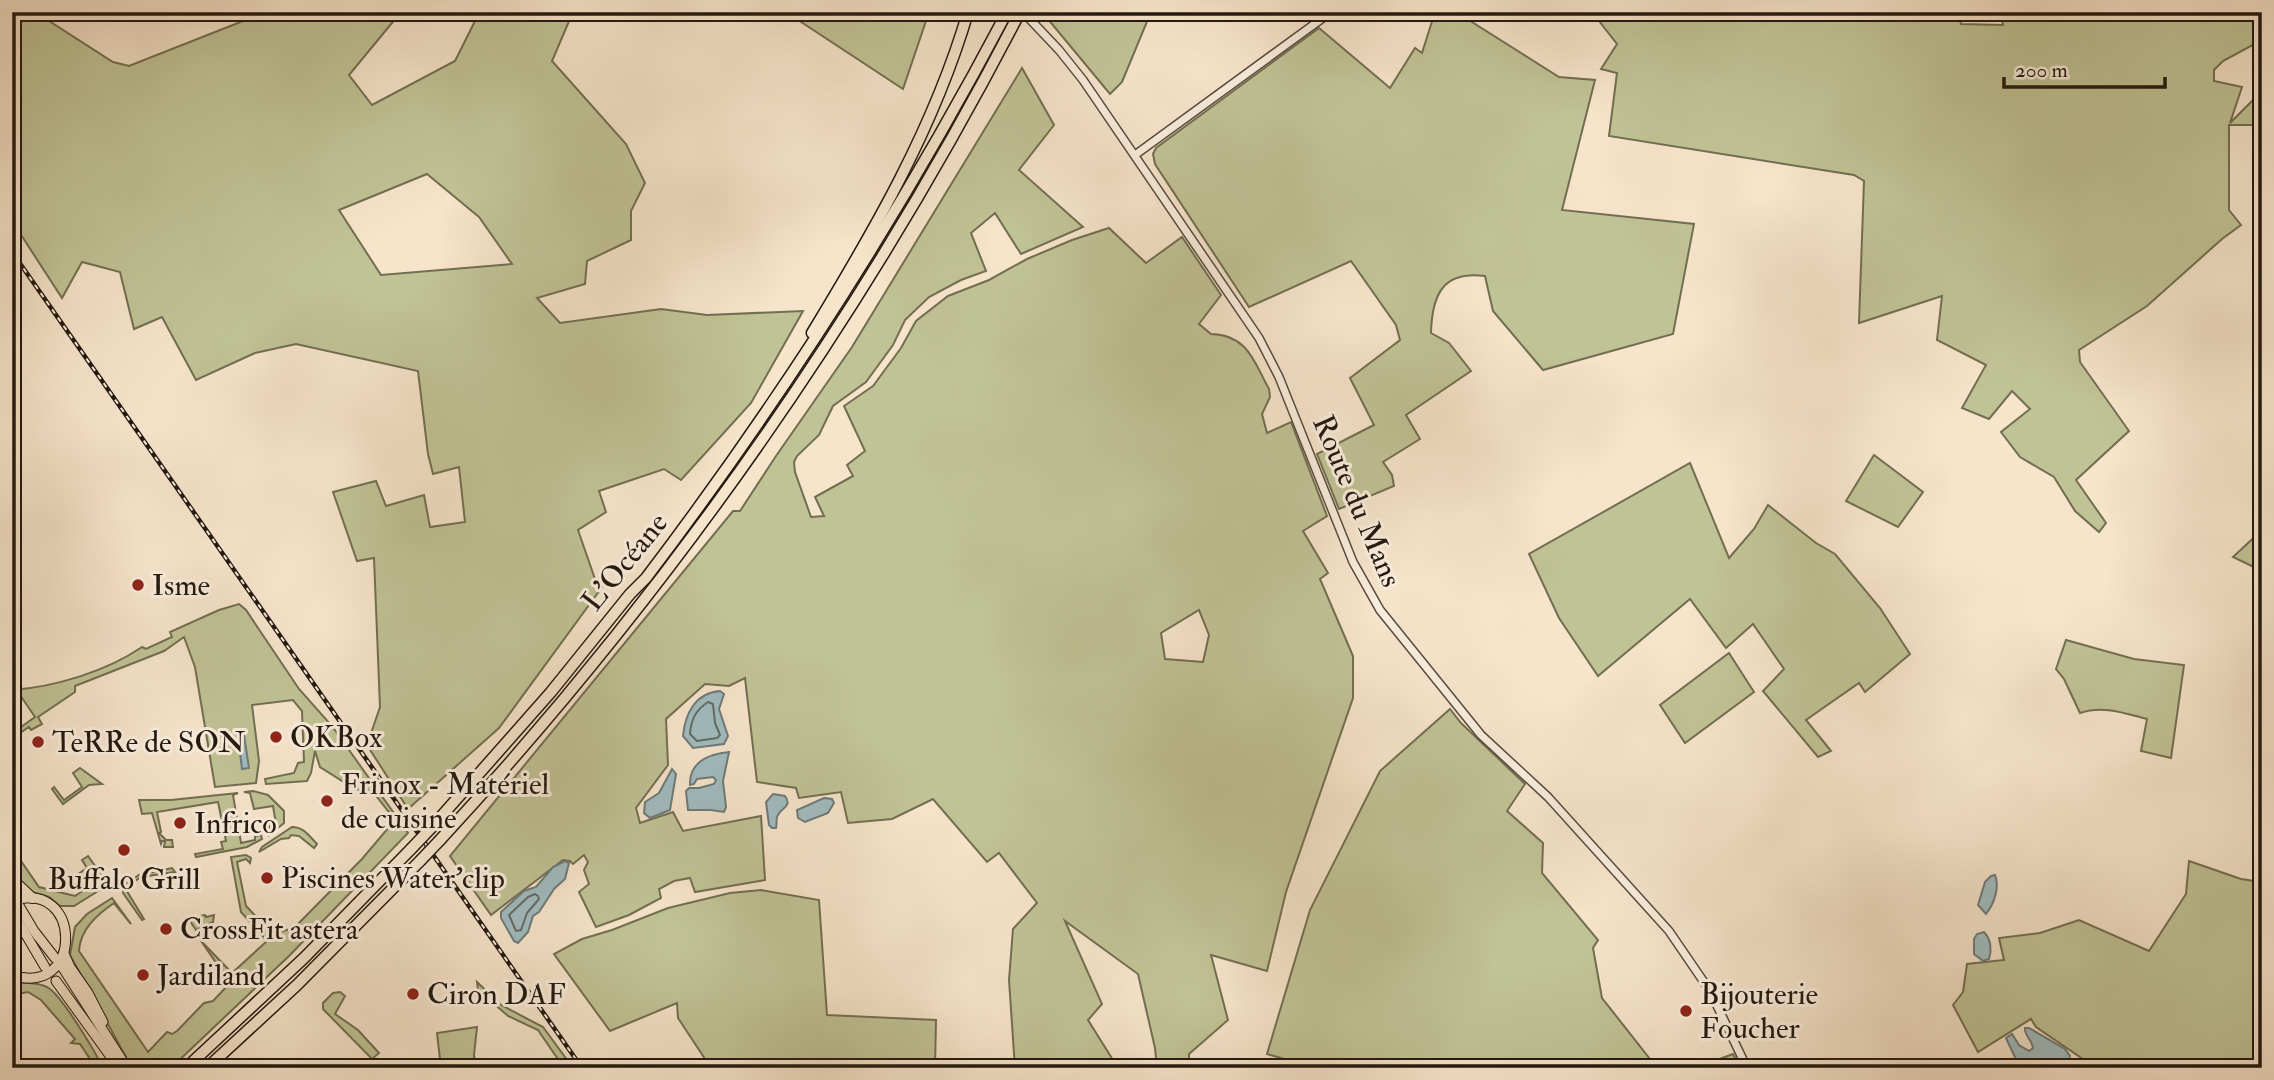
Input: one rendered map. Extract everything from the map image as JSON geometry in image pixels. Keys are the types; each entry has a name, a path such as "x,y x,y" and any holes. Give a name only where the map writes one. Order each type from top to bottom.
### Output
{"highway":[{"path":"630,594 800,353 859,256 914,153 968,12"},
{"name":"L’Océane","path":"186,1068 296,965 431,828 646,578 721,478 825,325 927,158 1007,12"},
{"name":"L’Océane","path":"207,1068 305,977 440,840 505,769 599,658 691,541 754,455 891,245 1021,12"},
{"path":"12,879 32,898"}],"main road":[{"path":"13,976 28,978 56,966 67,934 62,919 48,904 32,898 14,905"},
{"path":"14,905 34,931 69,967 88,993 119,1068"},
{"path":"14,905 44,971 67,983 112,1052"},
{"path":"63,968 112,1052"},
{"path":"56,981 127,1068"}],"street":[{"name":"Route du Mans","path":"1021,12 1059,50 1083,80 1249,323 1271,360 1348,551 1380,610 1480,735 1548,797 1669,932 1707,985 1747,1068"},
{"path":"1135,155 1331,12"}],"green space":[{"path":"12,12 35,12 113,62 129,66 266,12 393,12 396,18 349,75 372,105 455,61 476,19 473,12 573,12 552,61 626,144 645,183 631,211 631,240 587,261 585,284 537,298 560,323 661,309 707,315 803,311 751,403 681,480 664,469 599,491 606,512 578,530 595,579 608,579 499,728 408,809 367,745 380,707 374,558 357,561 333,492 376,481 386,506 424,495 430,527 465,522 459,467 433,474 418,371 296,344 255,353 196,380 162,317 134,329 120,272 82,262 62,298 12,221","holes":["427,174 479,217 512,264 381,275 339,210"]},
{"path":"786,12 929,12 903,89"},
{"path":"1042,12 1151,12 1122,82 1110,94"},
{"path":"1435,12 1456,12 1559,77 1595,80 1562,210 1694,224 1673,334 1543,370 1493,311 1485,276 1459,277 1443,288 1437,297 1431,333 1449,343 1471,371 1406,415 1420,439 1383,462 1392,475 1394,486 1339,509 1317,454 1374,425 1350,378 1400,340 1396,325 1351,261 1249,307 1155,164 1153,154 1156,148 1319,28 1390,88 1415,48 1422,53"},
{"path":"1592,12 1958,12 1961,24 2003,25 2001,12 2262,12 2262,40 2223,61 2214,70 2214,81 2242,87 2230,123 2262,91 2262,125 2229,125 2229,210 2241,225 2147,306 2079,350 2080,362 2129,431 2076,480 2106,523 2099,532 2075,511 2054,477 2020,457 2001,432 2030,409 2012,391 1989,419 1962,408 1986,365 1937,340 1942,296 1859,323 1864,181 1854,175 1609,136 1617,73 1601,69 1617,44"},
{"path":"1022,68 1054,125 1019,170 1083,227 1021,254 995,213 971,233 986,271 961,280 929,297 905,320 893,345 866,382 833,406 819,435 797,456 794,462 795,472 811,517 824,516 815,497 853,476 847,465 865,451 844,406 873,386 901,348 916,321 948,296 989,280 1027,259 1109,228 1146,263 1182,237 1221,295 1199,324 1211,334 1234,339 1254,360 1269,389 1270,397 1262,414 1267,433 1291,422 1327,516 1303,531 1328,573 1320,579 1353,656 1353,698 1286,892 1267,971 1211,955 1228,1020 1189,1054 1189,1068 1157,1068 1138,974 1065,921 1102,1004 1088,1020 1118,1068 1015,1068 1009,980 1013,929 1037,903 999,853 987,862 933,799 892,819 848,823 841,792 799,798 796,788 757,782 745,678 729,686 705,684 666,719 668,765 636,808 640,823 673,812 683,831 761,816 765,880 695,892 690,878 674,881 659,889 661,898 629,915 596,927 579,892 589,884 584,870 588,862 584,855 573,864 563,860 491,915 450,856 733,511 740,511 852,347","holes":["1199,610 1209,635 1203,662 1165,659 1161,633"]},
{"path":"1874,455 1923,492 1898,527 1846,501"},
{"path":"1690,463 1729,558 1754,529 1768,505 1816,543 1835,554 1880,608 1910,654 1865,692 1859,683 1806,720 1831,751 1818,757 1763,691 1784,669 1753,624 1726,648 1690,599 1598,676 1559,618 1529,554"},
{"path":"2262,530 2262,575 2256,568 2233,557"},
{"path":"239,604 246,610 299,689 332,726 408,833 289,956 171,1068 132,1068 70,955 75,927 87,914 112,898 131,924 114,903 86,929 79,951 148,1052 167,1032 172,1034 177,1031 204,1003 213,1001 230,983 201,941 232,973 267,941 241,912 231,857 246,855 251,858 250,863 246,859 237,862 246,906 275,933 294,928 362,859 395,820 373,792 355,789 320,767 315,751 307,781 266,784 265,779 294,773 298,763 304,762 302,711 293,700 252,705 259,761 256,783 215,787 195,667 184,637 164,651 75,686 75,692 38,717 42,724 31,730 29,727 14,737 12,730 14,732 35,717 20,695 12,700 12,690 63,681 97,670 142,647 146,649 172,637 170,632"},
{"path":"2066,640 2134,659 2184,665 2171,758 2141,751 2147,719 2105,710 2080,713 2064,679 2056,669"},
{"path":"1729,653 1754,692 1685,743 1660,705"},
{"path":"1450,709 1461,723 1525,784 1507,811 1543,843 1542,873 1598,940 1593,948 1602,998 1657,1068 1296,1068 1292,1061 1267,1054 1310,910 1380,771"},
{"path":"80,768 102,784 89,785 63,804 52,789 54,787 64,800 82,787 73,773"},
{"path":"253,791 268,795 284,811 284,823 269,835 269,826 276,824 273,806 254,809 250,793 244,792"},
{"path":"238,793 233,795 241,843 255,840 255,836 261,835 262,839 247,847 196,857 195,854 223,849 221,842 226,841 218,802 157,812 159,833 166,840 172,840 173,847 164,847 165,841 161,844 152,813 142,814 139,800 171,800"},
{"path":"292,827 309,835 317,844 314,848 299,836 291,835 259,852 262,847"},
{"path":"12,848 39,887 75,896 94,883 93,879 100,874 104,880 103,888 74,906 60,906 49,897 32,892 22,885 12,872"},
{"path":"88,856 98,870 75,881 77,884 63,884 87,868 82,860"},
{"path":"2189,861 2241,879 2262,882 2262,1068 2096,1068 2036,1027 2031,1019 1978,1052 1953,1005 1963,992 1967,964 2004,960 1999,938 2040,933 2079,920 2149,951 2186,894"},
{"path":"172,868 175,872 141,877 125,888 144,919 142,920 123,893 123,886 139,875"},
{"path":"761,890 819,900 827,1015 936,1020 935,1068 711,1068 678,1018 677,1003 610,1031 554,954 582,939 668,908 730,893"},
{"path":"214,915 213,922 196,930 188,918"},
{"path":"12,982 37,984 50,989 71,1014 103,1068 96,1068 80,1044 71,1043 75,1039 41,1000 28,992 12,995"},
{"path":"477,982 501,1005 543,1027 573,1068 564,1068 538,1030 508,1016 478,990"},
{"path":"340,992 345,996 335,1014 358,1030 379,1053 372,1059 323,1009 323,1003 333,993"},
{"path":"477,1027 474,1055 476,1068 441,1068 437,1033"},
{"path":"1733,1054 1741,1068 1695,1068"}],"water":[{"path":"720,691 724,694 719,709 728,736 724,744 693,748 683,736 689,713 698,700"},
{"path":"244,735 249,768 242,769 238,736"},
{"path":"729,752 723,781 726,807 724,812 688,810 686,791 689,788 714,784 716,780 713,777 697,779 690,785 693,770 708,757"},
{"path":"672,769 676,774 670,810 650,818 644,813 645,802 659,793"},
{"path":"773,794 785,796 788,803 777,817 776,828 769,825 766,802"},
{"path":"824,798 832,799 834,803 828,813 805,822 798,818 797,810"},
{"path":"565,861 569,863 565,879 533,916 528,932 518,943 514,941 501,918 501,912 524,891 536,887 553,867"},
{"path":"1995,875 1995,895 1986,914 1978,905 1985,882"},
{"path":"1984,932 1989,941 1990,952 1989,959 1983,961 1974,954 1974,939 1977,934"},
{"path":"2025,1028 2065,1049 2070,1056 2068,1062 2054,1068 2020,1068 2006,1038 2012,1034 2019,1045 2029,1051 2033,1048"}],"railway":[{"path":"12,252 582,1068"}],"place":[{"name":"Isme","path":"138,585"},
{"name":"OKBox","path":"276,737"},
{"name":"TeRRe de SON","path":"38,742"},
{"name":"Frinox - Matériel de cuisine","path":"327,801"},
{"name":"Infrico","path":"180,823"},
{"name":"Buffalo Grill","path":"124,850"},
{"name":"Piscines Water'clip","path":"267,878"},
{"name":"CrossFit astera","path":"166,929"},
{"name":"Jardiland","path":"143,975"},
{"name":"Ciron DAF","path":"413,994"},
{"name":"Bijouterie Foucher","path":"1686,1011"}]}
